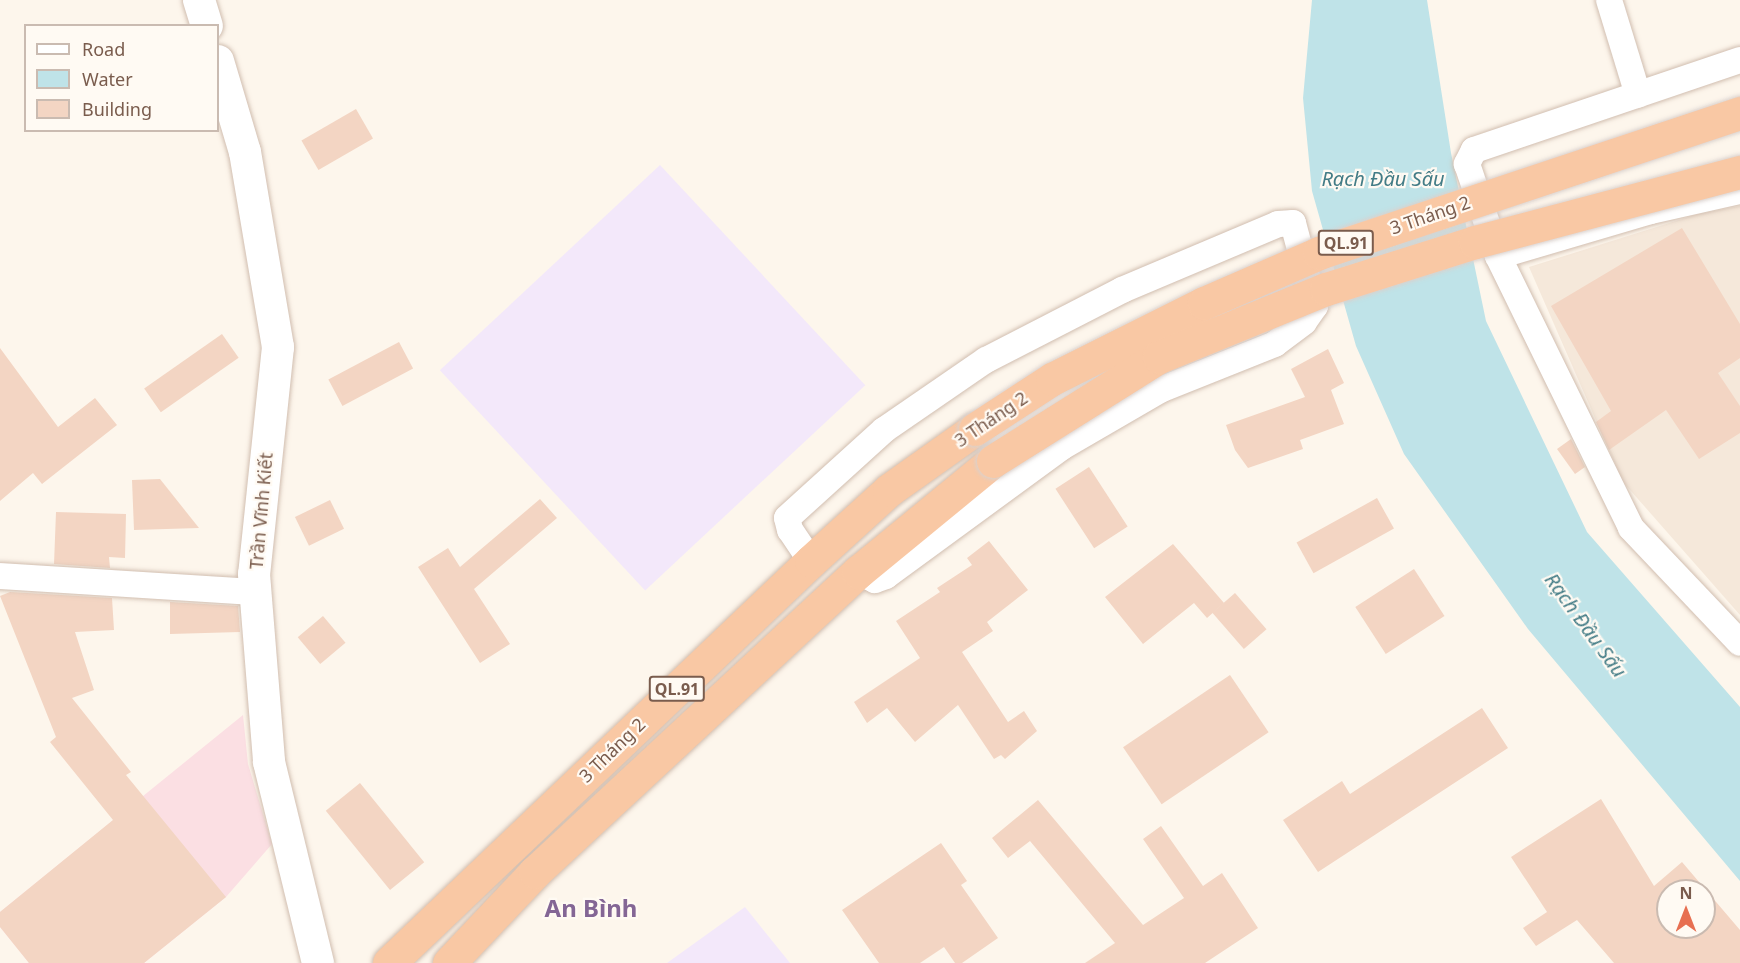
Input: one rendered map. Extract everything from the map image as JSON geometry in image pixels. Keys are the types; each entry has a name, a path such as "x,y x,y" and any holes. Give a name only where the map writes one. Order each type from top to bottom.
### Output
{"highway":[{"name":"3 Tháng 2","path":"389,963 811,561 889,490 975,429 1052,379 1204,303 1318,253 1740,113"},
{"name":"3 Tháng 2","path":"449,963 535,872 858,572 993,461 1159,357 1326,288 1475,242 1740,172"}],"street":[{"path":"199,0 206,24"},
{"path":"1609,0 1638,95"},
{"path":"1740,60 1474,150 1467,164 1498,256 1631,528 1740,643"},
{"name":"Trần Vĩnh Kiết","path":"219,64 245,152 278,347 254,574 269,762 318,963"},
{"path":"1498,256 1651,211 1740,190"},
{"path":"811,561 790,530 787,518 884,430 986,360 1122,290 1278,224 1293,223 1315,306 1304,322 1275,344 1160,390 1062,447 886,576 875,580 858,572"},
{"path":"0,576 257,592"}],"shaded area":[{"path":"660,165 865,385 645,590 440,370"},
{"path":"1740,206 1740,615 1623,482 1529,267 1698,214"},
{"path":"243,715 248,764 272,844 226,897 144,963 29,963 0,927 0,912"},
{"path":"745,907 790,963 667,963"}],"water":[{"name":"Rạch Đầu Sấu","path":"1312,0 1427,0 1451,153 1486,321 1587,532 1740,707 1740,881 1528,629 1404,454 1356,346 1312,191 1303,98"}],"building":[{"path":"356,109 373,138 318,170 301,140"},
{"path":"1682,228 1740,324 1740,358 1718,373 1740,406 1740,433 1699,459 1666,410 1609,450 1596,422 1611,411 1551,306"},
{"path":"222,334 239,358 161,412 144,388"},
{"path":"399,342 413,368 342,406 328,380"},
{"path":"0,348 58,427 95,398 117,425 42,484 33,473 0,501"},
{"path":"1328,349 1344,383 1331,390 1344,424 1300,440 1303,449 1248,468 1235,450 1226,425 1305,397 1291,369"},
{"path":"1571,439 1585,467 1575,474 1557,449"},
{"path":"1089,467 1128,527 1094,548 1055,489"},
{"path":"160,479 199,528 134,530 132,480"},
{"path":"1377,498 1394,529 1314,573 1297,543"},
{"path":"540,499 557,518 474,589 510,644 480,663 418,567 448,548 460,567"},
{"path":"330,500 344,529 309,546 295,517"},
{"path":"56,512 126,514 125,558 109,557 110,568 54,564"},
{"path":"989,541 1028,590 987,622 993,631 962,652 1008,722 1024,711 1037,731 1005,759 1001,755 994,759 958,705 915,742 887,708 867,723 854,702 920,658 896,621 940,592 937,588 972,565 967,558"},
{"path":"1173,544 1224,603 1207,618 1194,603 1143,644 1105,597"},
{"path":"1414,569 1444,616 1386,654 1355,607"},
{"path":"10,592 112,598 114,630 75,632 94,690 72,698 131,772 126,775 226,897 144,963 29,963 0,927 0,912 113,820 50,742 56,737 0,596"},
{"path":"1235,593 1266,629 1244,649 1212,613"},
{"path":"170,602 238,606 240,632 170,634"},
{"path":"323,616 345,643 320,664 298,637"},
{"path":"1230,675 1269,732 1162,804 1123,747"},
{"path":"1482,708 1508,748 1318,872 1283,820 1342,781 1350,794"},
{"path":"360,783 424,862 390,890 326,811"},
{"path":"1601,799 1654,886 1656,884 1656,939 1716,939 1716,902 1740,930 1740,963 1614,963 1577,920 1536,946 1523,928 1547,912 1511,857"},
{"path":"1038,800 1143,925 1184,898 1143,839 1161,826 1203,886 1222,873 1258,928 1205,963 1085,963 1115,943 1030,841 1008,858 992,838"},
{"path":"941,843 967,881 961,885 998,938 962,963 955,963 944,947 920,963 879,963 842,910"},
{"path":"1682,862 1696,879 1662,879"}],"district":[{"name":"An Bình","path":"591,908"}]}
